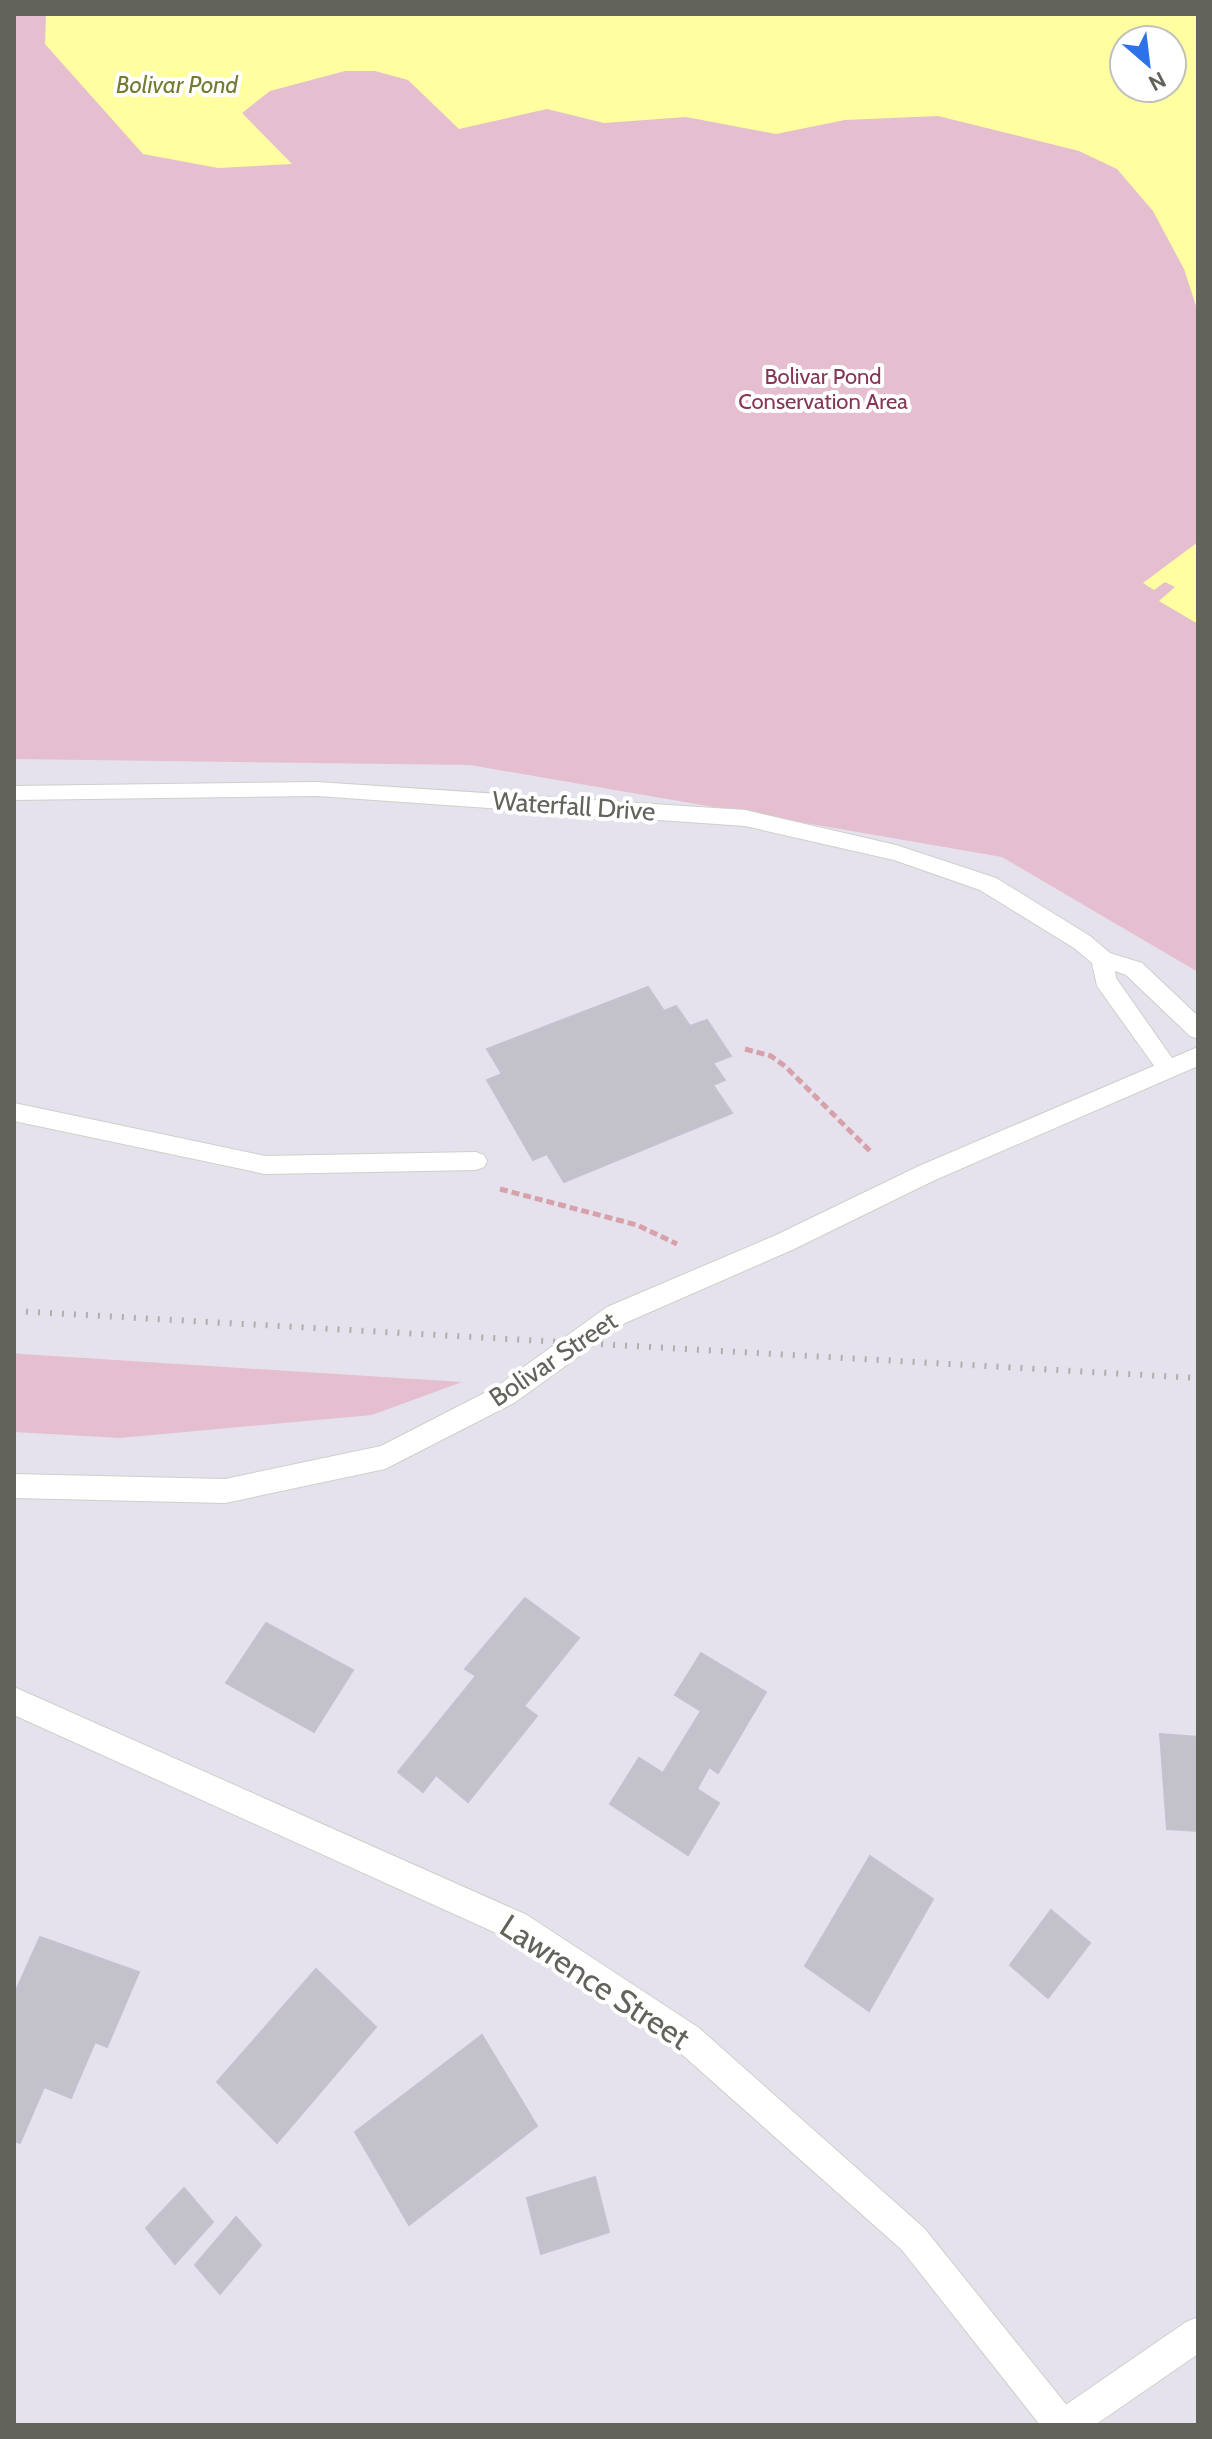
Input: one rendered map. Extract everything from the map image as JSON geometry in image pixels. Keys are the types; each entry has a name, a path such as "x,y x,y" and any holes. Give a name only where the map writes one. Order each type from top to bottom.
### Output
{"street":[{"name":"Waterfall Drive","path":"14,793 317,789 745,818 896,853 988,884 1082,942 1102,959 1134,969 1198,1030"},
{"path":"1102,959 1105,980 1168,1068"},
{"name":"Bolivar Street","path":"14,1486 225,1491 385,1457 505,1395 616,1315 783,1243 927,1173 1198,1056"},
{"name":"Lawrence Street","path":"14,1701 516,1926 688,2039 913,2239 1063,2425"},
{"path":"1063,2425 1198,2334"}],"lane":[{"path":"14,1112 265,1165 476,1161"}],"path":[{"path":"745,1049 771,1056 786,1067 873,1154"},
{"path":"489,1185 533,1201 641,1226 684,1249"}],"green space":[{"name":"Bolivar Pond Conservation Area","path":"14,14 1198,14 1198,972 1002,857 470,765 14,759"},
{"path":"14,1353 462,1382 372,1415 120,1438 14,1432"}],"water":[{"name":"Bolivar Pond","path":"46,14 1198,14 1198,312 1184,269 1153,211 1117,169 1079,151 938,116 845,120 776,134 686,117 604,123 547,109 459,129 408,80 375,71 345,71 270,91 242,113 292,164 218,168 143,154 45,44"},
{"path":"1198,542 1198,624 1159,601 1175,587 1165,582 1154,590 1143,583"}],"building":[{"path":"648,987 664,1011 676,1006 690,1026 707,1020 731,1056 713,1063 725,1080 713,1085 732,1113 564,1182 547,1154 533,1160 487,1080 502,1074 487,1049"},
{"path":"525,1598 579,1638 524,1706 537,1716 468,1802 436,1775 423,1792 398,1772 476,1676 465,1669"},
{"path":"266,1623 353,1670 314,1732 226,1683"},
{"path":"701,1653 766,1692 718,1773 709,1767 697,1789 719,1803 688,1855 610,1804 639,1758 663,1773 701,1711 675,1695"},
{"path":"1160,1734 1198,1737 1198,1831 1167,1829"},
{"path":"870,1856 933,1899 869,2011 805,1966"},
{"path":"1051,1910 1090,1943 1048,1998 1010,1965"},
{"path":"40,1937 139,1972 107,2047 95,2042 71,2098 44,2087 20,2143 14,2141 14,1995"},
{"path":"316,1969 376,2027 277,2143 217,2082"},
{"path":"482,2035 537,2126 409,2225 355,2132"},
{"path":"595,2177 609,2232 541,2254 527,2198"},
{"path":"184,2188 213,2222 175,2264 146,2228"},
{"path":"236,2217 261,2245 220,2294 195,2265"}],"railway":[{"path":"14,1311 1198,1378"}]}
